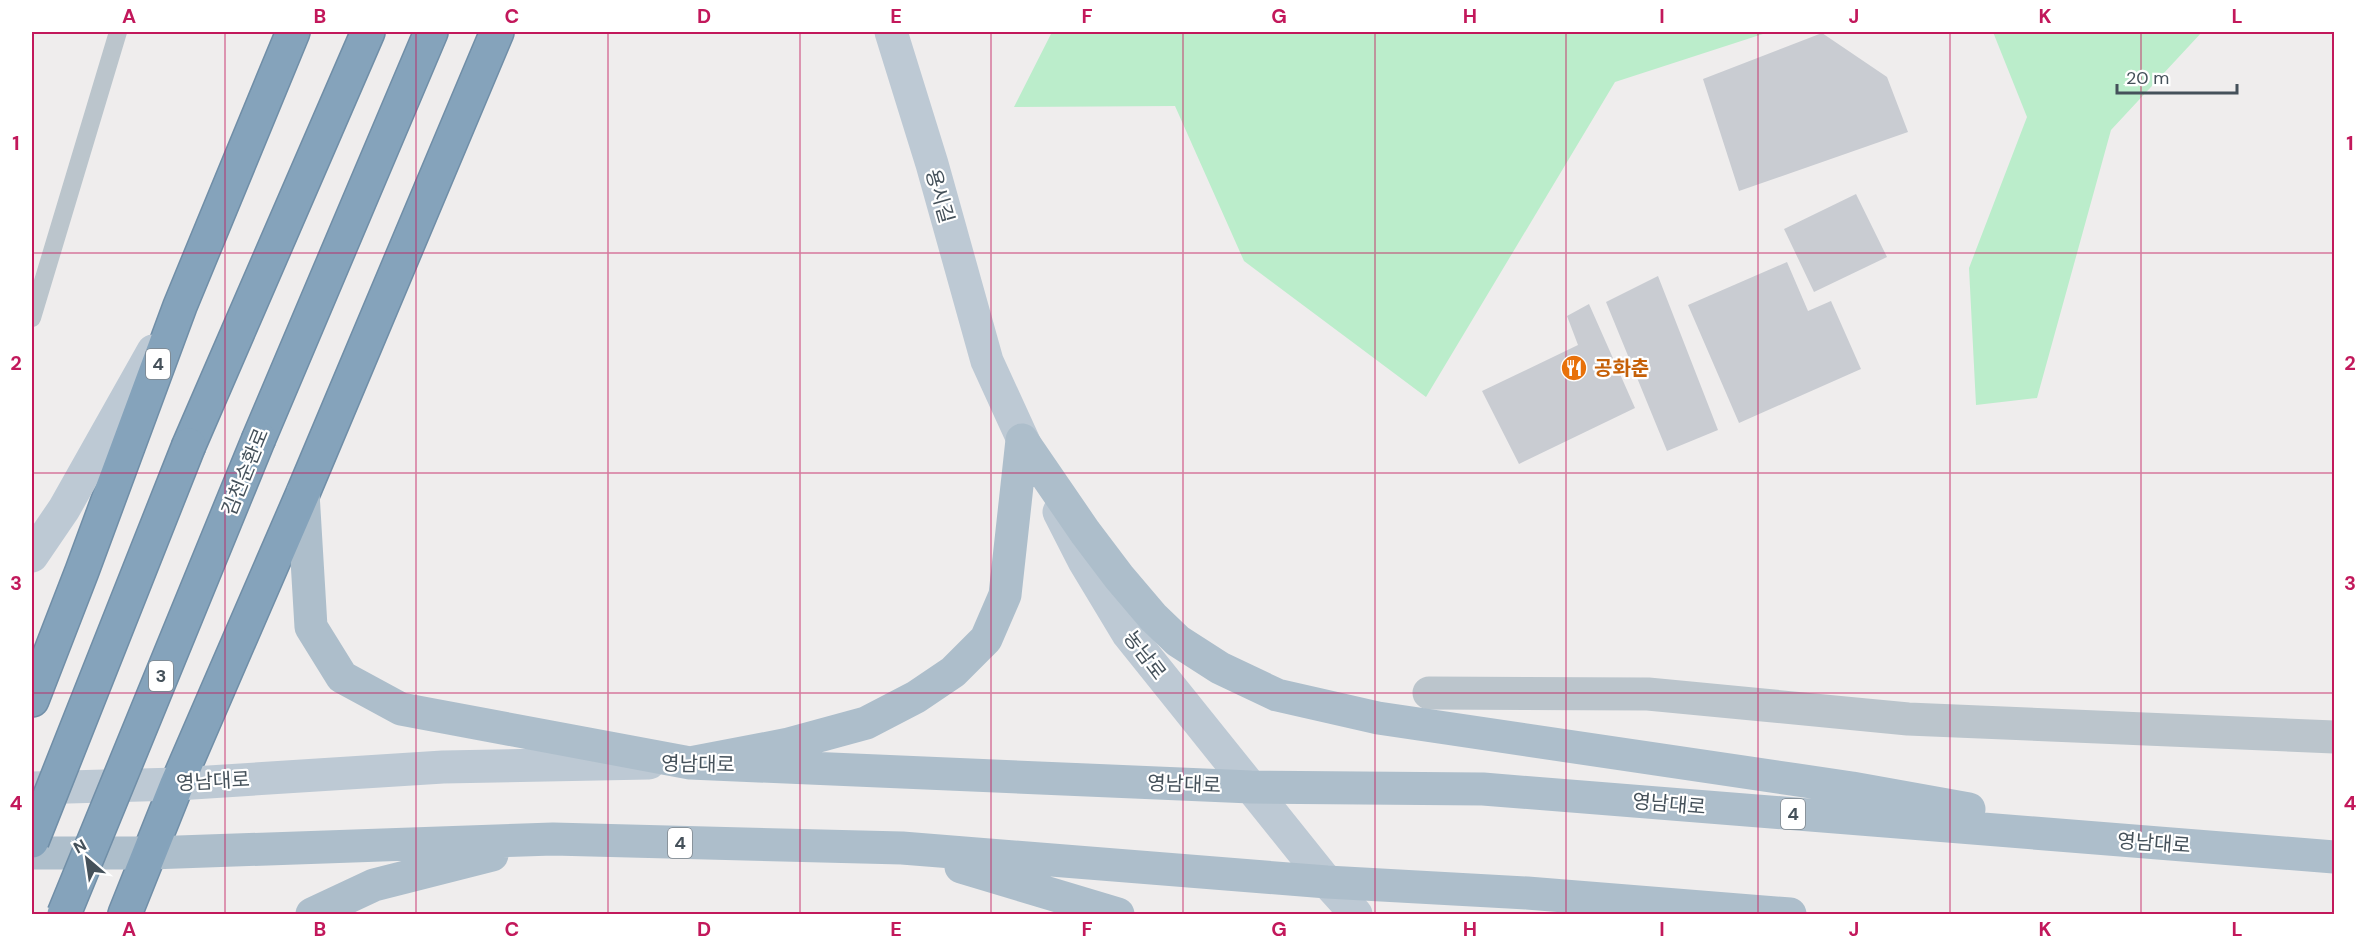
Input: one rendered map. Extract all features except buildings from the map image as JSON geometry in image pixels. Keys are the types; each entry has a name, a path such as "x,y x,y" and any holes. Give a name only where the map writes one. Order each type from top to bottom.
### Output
{"highway":[{"name":"4","path":"32,700 180,306 293,32"},
{"path":"32,841 189,446 368,32"},
{"name":"김천순환로","path":"64,915 259,438 431,32"},
{"name":"4","path":"303,494 496,32"},
{"path":"125,915 177,784 303,494"}],"main road":[{"path":"690,763 789,744 866,723 916,697 953,672 986,639 1005,596 1022,440"},
{"path":"1022,440 1085,532 1119,577 1161,625 1178,641 1220,668 1277,694 1378,718 1851,788 2162,844"},
{"name":"4","path":"303,494 311,627 342,677 401,709 690,763"},
{"name":"영남대로","path":"690,763 1251,787 1483,789 2334,857"},
{"name":"4","path":"32,853 150,853 553,839 902,848 1327,882 1527,893 1790,915"},
{"path":"312,915 374,885 553,839"},
{"path":"902,848 1118,915"}],"street":[{"name":"용시길","path":"891,32 932,164 987,362"},
{"path":"32,556 64,509 180,306"},
{"name":"농남로","path":"987,362 1022,440 1084,561 1128,634 1184,707 1356,915"},
{"path":"1429,693 1648,694 1908,719 2334,737"},
{"name":"영남대로","path":"32,788 177,784 443,767 690,763"}],"lane":[{"path":"32,318 118,32"}],"green space":[{"path":"1052,32 1769,32 1615,82 1426,397 1244,261 1175,106 1014,107"},
{"path":"1993,32 2202,32 2111,130 2037,398 1976,405 1969,268 2027,117"}],"place":[{"name":"공화춘","path":"1574,368"}]}
